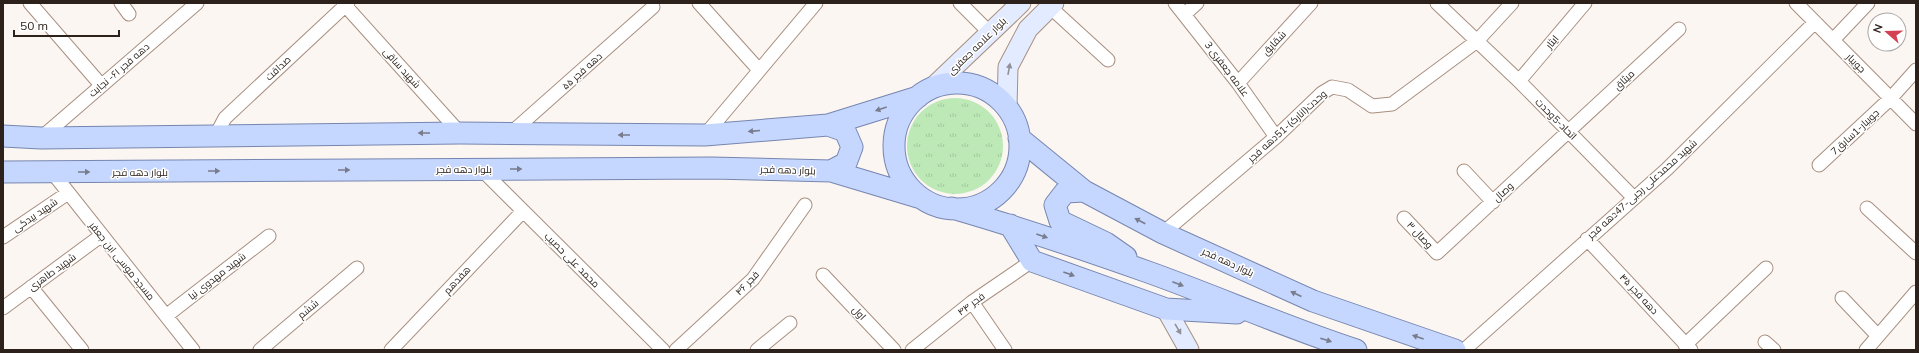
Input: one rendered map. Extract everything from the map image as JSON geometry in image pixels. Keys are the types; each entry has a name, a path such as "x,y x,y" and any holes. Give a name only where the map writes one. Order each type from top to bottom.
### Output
{"main road":[{"name":"بلوار علامه جعفری","path":"925,92 990,34 1021,3"},
{"path":"1007,108 1008,67 1028,29 1052,5"},
{"path":"3,136 41,138 216,134 460,133 705,135 828,125 948,83 970,85 981,88 996,96 1007,108 1015,122 1019,138 1019,154 1015,169 1007,183 996,195 982,203 967,208 952,208"},
{"path":"925,92 906,109 898,123 894,140 895,156 900,172 909,187 921,198 936,205 952,208 1010,225 1148,272 1304,333 1356,350"},
{"path":"828,125 845,131 852,147 846,163 831,171"},
{"name":"بلوار دهه فجر","path":"1019,138 1084,191 1164,233 1313,301 1455,350"},
{"name":"بلوار دهه فجر","path":"3,172 712,168 831,171 921,198"},
{"path":"1084,191 1065,192 1055,205 1060,220 1106,243 1148,272"},
{"path":"1010,225 1032,260 1166,309 1256,314"},
{"path":"1166,309 1190,350"}],"street":[{"path":"30,3 101,85"},
{"path":"121,3 129,14"},
{"name":"دهه فجر ۶۱- نجابت","path":"41,138 197,3"},
{"path":"699,3 759,70"},
{"path":"705,135 816,3"},
{"path":"960,3 990,34"},
{"name":"علامه جعفری 3","path":"1175,3 1238,83 1276,137"},
{"path":"1185,14 1196,3"},
{"name":"شقایق","path":"1238,83 1311,3"},
{"name":"اتحاد-5وحدت","path":"1437,3 1519,81 1634,198"},
{"name":"وحدت(انارک)-51دهه فجر","path":"1164,233 1276,137 1322,93 1332,87 1348,90 1372,106 1392,104 1477,41 1512,3"},
{"name":"ایثار","path":"1519,81 1585,3"},
{"name":"جویبار","path":"1796,3 1916,124"},
{"path":"1833,40 1868,3"},
{"name":"شهید ساقی","path":"345,4 460,133"},
{"name":"صداقت","path":"216,134 225,118 345,4"},
{"path":"1052,5 1108,60"},
{"name":"دهه فجر ۵۵","path":"510,134 654,7"},
{"name":"شهید محمدعلی رجبی-47دهه فجر","path":"1464,350 1667,169 1815,22"},
{"name":"میثاق","path":"1569,131 1679,29"},
{"name":"7جویبار-1سابق","path":"1819,165 1890,98 1916,70"},
{"name":"وصال","path":"1437,253 1569,131"},
{"name":"محمد علی حصیب","path":"481,169 663,350"},
{"path":"1464,171 1493,202"},
{"name":"مسجد موسی ابن جعفر","path":"52,172 193,350"},
{"name":"شهید بیدکی","path":"3,237 68,193"},
{"name":"فجر ۴۶","path":"676,350 753,279 805,205"},
{"path":"1867,208 1916,253"},
{"name":"هفدهم","path":"391,350 523,211"},
{"name":"وصال ۳","path":"1404,218 1437,253"},
{"name":"شهید طاهری","path":"3,308 102,235"},
{"name":"شهید مهدوی نیا","path":"166,316 269,236"},
{"name":"دهه فجر ۴۵","path":"1587,239 1688,347"},
{"name":"فجر ۴۴","path":"912,350 972,302 1032,260"},
{"name":"ششم","path":"260,350 357,268"},
{"path":"1688,347 1766,268"},
{"name":"اول","path":"824,275 894,350"},
{"path":"31,287 82,350"},
{"path":"1866,350 1916,292"},
{"path":"1842,298 1878,336"},
{"path":"972,302 1005,350"},
{"path":"757,350 790,323"}],"green space":[{"path":"955,98 973,102 982,106 989,112 995,119 999,128 1003,146 999,164 995,173 989,180 982,186 973,190 955,194 937,190 928,186 921,180 915,173 911,164 907,146 911,128 915,119 921,112 928,106 937,102"}]}
